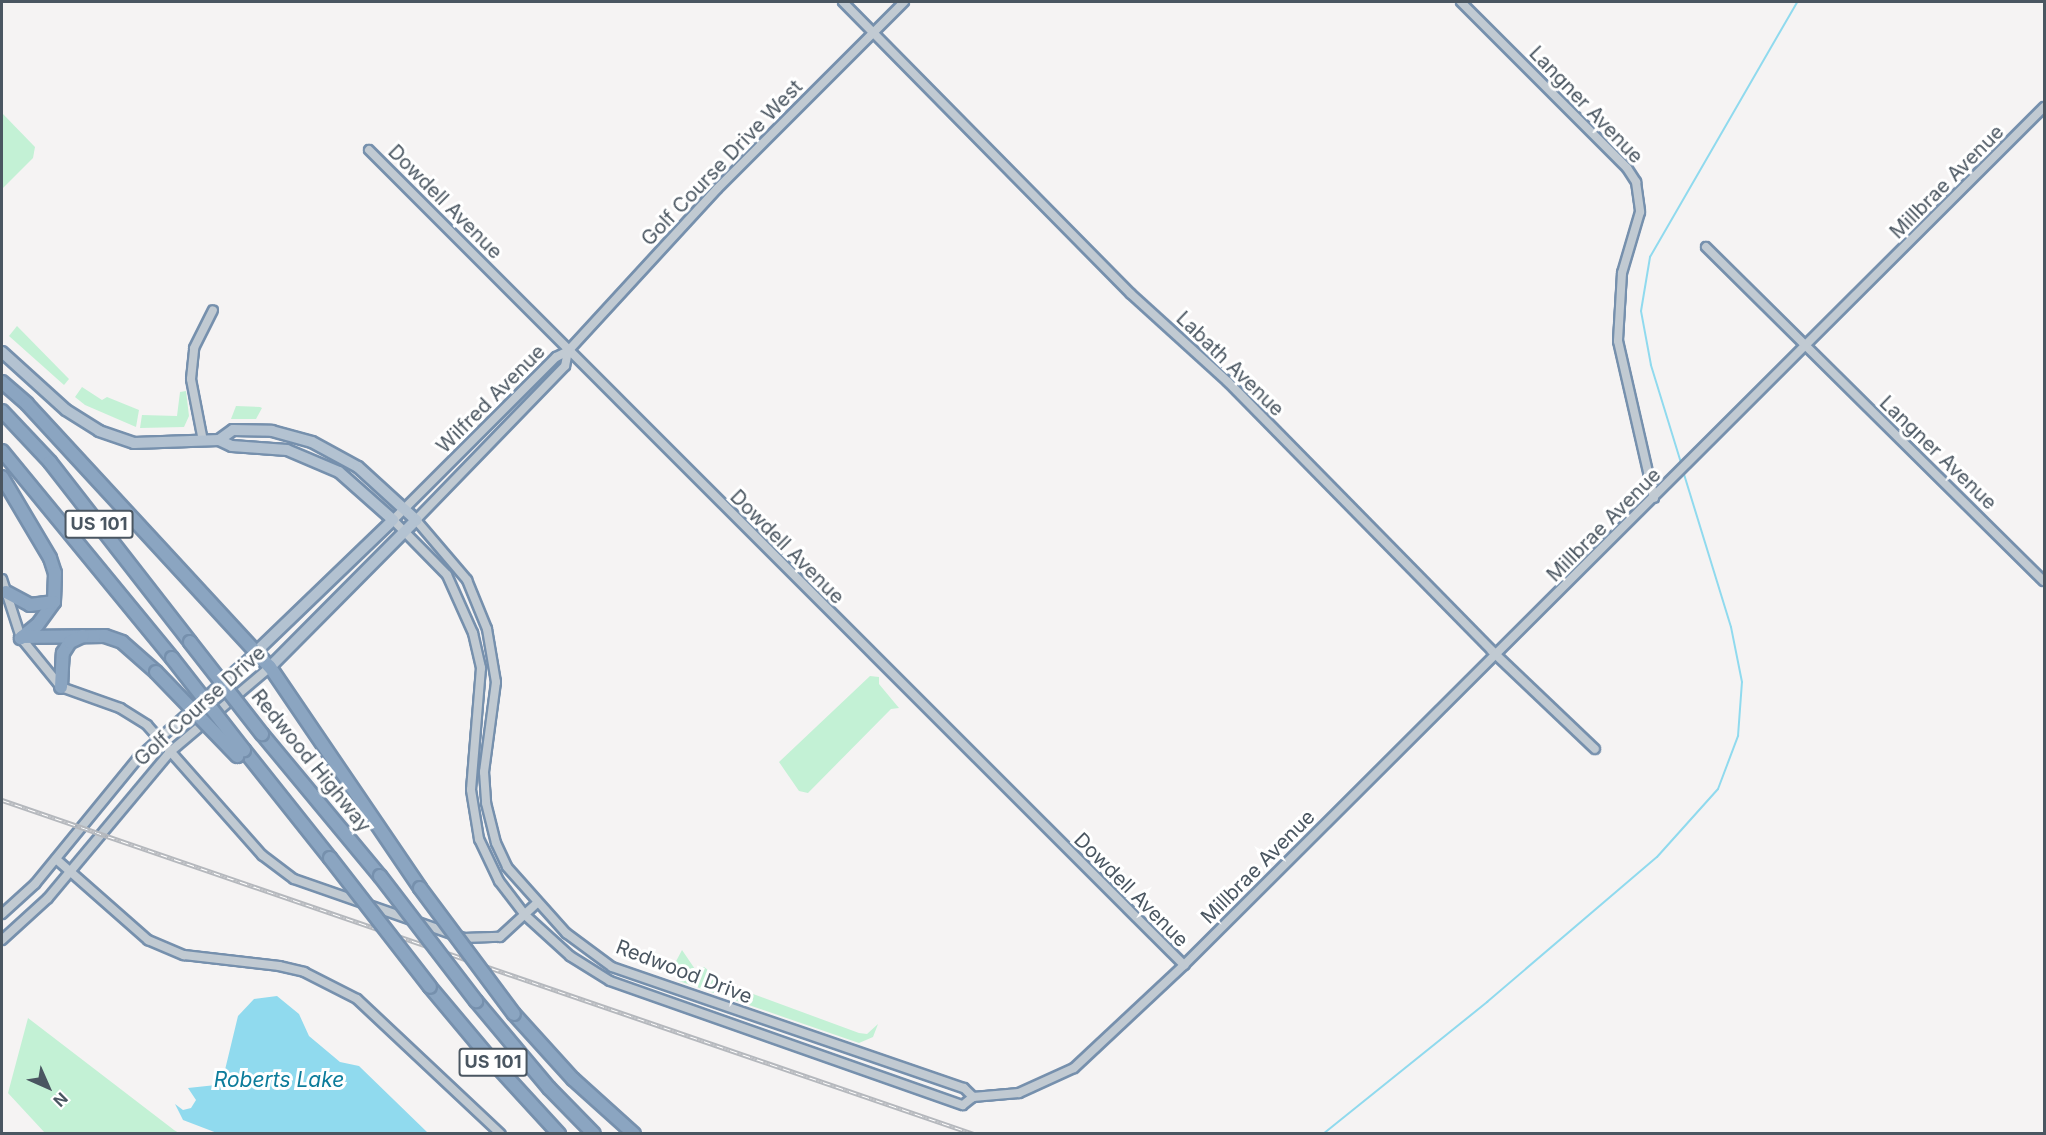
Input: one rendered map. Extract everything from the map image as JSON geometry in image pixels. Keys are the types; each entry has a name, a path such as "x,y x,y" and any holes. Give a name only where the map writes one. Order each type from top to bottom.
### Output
{"highway":[{"path":"2,382 27,404 270,668 420,888 514,1014 573,1079 634,1134"},
{"name":"Redwood Highway","path":"2,411 50,462 262,734 380,876 476,1001 549,1088 594,1134"},
{"name":"US 101","path":"2,451 172,658 241,753 330,858 430,987 493,1062 560,1134"},
{"path":"2,477 50,558 55,573 54,602 37,625 21,638"},
{"path":"6,592 30,605 54,602"},
{"path":"21,638 84,635 122,642 241,753"},
{"path":"61,687 63,653 70,642 84,635"}],"main road":[{"name":"Redwood Drive","path":"2,352 66,410 99,431 134,443 219,440 232,446 287,450 319,462 361,489 393,520"},
{"name":"Redwood Drive","path":"219,440 233,430 272,431 312,442 358,467 416,520"},
{"name":"Golf Course Drive","path":"256,652 393,520"},
{"name":"Wilfred Avenue","path":"405,532 416,520"},
{"name":"Golf Course Drive","path":"270,668 405,532"}],"street":[{"name":"Labath Avenue","path":"843,2 1123,285 1228,382 1496,655 1595,750"},
{"name":"Golf Course Drive West","path":"568,351 717,189 904,2"},
{"name":"Langner Avenue","path":"1461,2 1618,160 1636,182 1640,212 1622,273 1618,342 1654,498"},
{"name":"Millbrae Avenue","path":"1184,965 1665,488 2044,107"},
{"name":"Dowdell Avenue","path":"369,150 1184,965"},
{"name":"Langner Avenue","path":"1706,247 2044,581"},
{"path":"203,441 191,379 194,348 213,310"},
{"name":"Wilfred Avenue","path":"393,520 556,357 568,351"},
{"name":"Wilfred Avenue","path":"416,520 565,366 568,351"},
{"name":"Redwood Drive","path":"393,520 447,575 473,633 481,668 473,736 471,790 479,839 499,881 525,915 570,956 610,981 963,1106 974,1097 1018,1093 1074,1068 1184,965"},
{"name":"Redwood Drive","path":"416,520 468,580 487,629 496,682 484,772 493,834 507,867 537,903 588,952 612,967 964,1088 974,1097"},
{"path":"2,579 21,638 61,687 136,716 171,751 262,855 294,879 463,938 500,937 537,903"},
{"path":"473,633 487,629"},
{"name":"Golf Course Drive","path":"2,914 56,859 159,738 256,652"},
{"name":"Golf Course Drive","path":"2,940 25,922 171,751 270,668"},
{"path":"473,736 488,737"},
{"path":"479,839 493,834"},
{"path":"56,859 148,940 184,955 279,966 304,972 357,999 501,1134"}],"green space":[{"path":"2,113 35,147 33,158 2,189"},
{"path":"17,326 69,379 64,385 9,336"},
{"path":"82,387 102,400 107,397 139,410 136,427 85,405 75,397"},
{"path":"186,391 189,416 184,427 140,428 142,415 177,416 180,392"},
{"path":"236,406 262,408 256,419 231,419"},
{"path":"870,676 879,677 879,684 899,708 891,709 808,793 799,791 779,762"},
{"path":"682,950 697,972 704,967 708,970 707,977 859,1033 867,1034 878,1024 873,1037 859,1043 679,981 673,967"},
{"path":"28,1018 179,1133 45,1133 8,1093"}],"water":[{"name":"Roberts Lake","path":"277,996 299,1014 309,1036 340,1062 359,1066 428,1133 217,1133 183,1120 175,1104 183,1110 191,1108 196,1100 188,1088 216,1085 224,1074 238,1016 254,999"}],"waterway":[{"path":"1682,466 1651,365 1641,311 1650,257 1797,2"},
{"path":"1323,1134 1487,1002 1657,857 1718,789 1738,736 1742,682 1731,627 1683,471"}],"railway":[{"path":"2,800 974,1134"}]}
